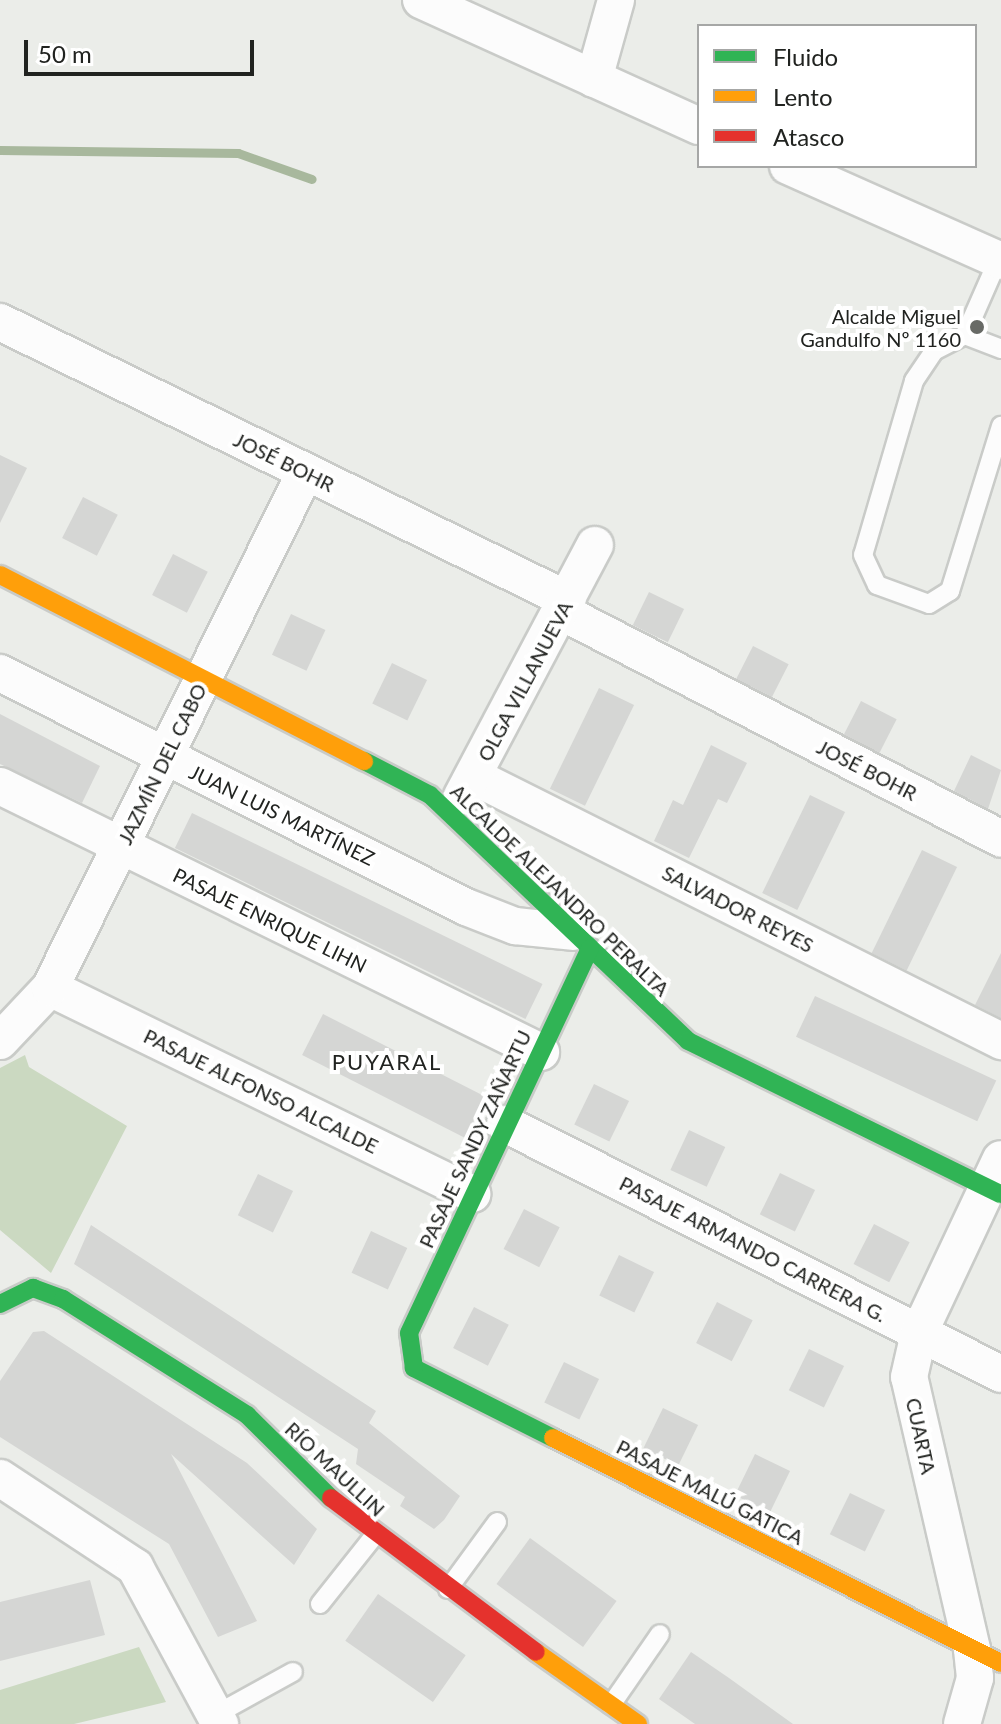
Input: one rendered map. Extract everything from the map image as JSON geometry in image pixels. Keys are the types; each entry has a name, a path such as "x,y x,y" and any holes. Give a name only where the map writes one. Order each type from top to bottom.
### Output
{"street":[{"path":"421,0 697,125"},
{"path":"594,79 616,0"},
{"path":"792,168 999,261"},
{"name":"JOSÉ BOHR","path":"0,322 565,606 1001,839"},
{"name":"JAZMÍN DEL CABO","path":"0,1041 50,988 305,473"},
{"name":"OLGA VILLANUEVA","path":"450,814 475,777 595,545"},
{"name":"ALCALDE ALEJANDRO PERALTA","path":"0,575 394,775 450,814 688,1041 997,1180"},
{"name":"JUAN LUIS MARTÍNEZ","path":"0,673 466,907 515,926 581,940"},
{"name":"SALVADOR REYES","path":"475,777 1001,1041"},
{"name":"PASAJE ENRIQUE LIHN","path":"0,786 541,1052"},
{"name":"PASAJE SANDY ZAÑARTU","path":"407,1351 409,1333 541,1052 581,940"},
{"name":"PASAJE ALFONSO ALCALDE","path":"50,988 473,1194"},
{"name":"PASAJE ARMANDO CARRERA G.","path":"505,1124 1001,1374"},
{"name":"CUARTA","path":"962,1724 975,1678 986,1656 912,1404 919,1333 997,1180"},
{"name":"RÍO MAULLIN","path":"0,1304 33,1288 63,1299 247,1415 374,1536 638,1724"},
{"name":"PASAJE MALÚ GATICA","path":"407,1351 414,1368 986,1656"},
{"path":"0,1478 135,1567 217,1720"}],"lane":[{"path":"999,261 965,335 934,351 914,381 863,555 877,585 929,604 950,591 1001,426"},
{"path":"965,335 1001,349"},
{"path":"448,1589 497,1522"},
{"path":"320,1604 374,1536"},
{"path":"611,1705 660,1634"},
{"path":"217,1720 293,1672"}],"green space":[{"path":"25,1055 29,1067 127,1126 51,1273 0,1230 0,1068"},
{"path":"139,1647 166,1702 74,1724 0,1724 0,1690"}],"building":[{"path":"0,455 27,468 0,523"},
{"path":"83,497 118,515 97,556 62,538"},
{"path":"173,554 208,572 187,613 152,595"},
{"path":"649,592 684,609 668,642 633,625"},
{"path":"291,614 325,630 306,671 272,655"},
{"path":"753,646 789,664 772,697 736,679"},
{"path":"392,663 427,680 407,721 372,703"},
{"path":"599,688 634,705 585,806 550,789"},
{"path":"861,701 897,719 879,753 844,735"},
{"path":"0,714 100,766 82,803 0,764"},
{"path":"711,745 747,763 727,803 718,799 689,858 654,841 673,800 683,805"},
{"path":"971,755 1001,770 988,809 954,791"},
{"path":"810,795 845,812 797,910 762,893"},
{"path":"192,813 543,984 525,1019 175,848"},
{"path":"922,850 957,867 907,970 872,953"},
{"path":"1001,953 1001,1018 975,1005"},
{"path":"815,996 996,1081 977,1121 796,1037"},
{"path":"323,1014 491,1099 470,1140 302,1055"},
{"path":"594,1084 629,1101 609,1142 574,1124"},
{"path":"689,1130 725,1147 707,1187 670,1170"},
{"path":"780,1173 815,1190 795,1231 760,1214"},
{"path":"258,1174 293,1191 273,1232 238,1215"},
{"path":"524,1209 560,1227 539,1267 504,1249"},
{"path":"874,1224 910,1242 889,1282 854,1264"},
{"path":"91,1225 376,1411 369,1423 460,1496 444,1520 434,1529 400,1506 405,1497 356,1464 358,1449 74,1264"},
{"path":"371,1231 407,1248 388,1290 352,1273"},
{"path":"619,1255 654,1272 634,1313 599,1295"},
{"path":"717,1302 753,1320 732,1361 696,1343"},
{"path":"474,1307 509,1325 488,1366 453,1348"},
{"path":"44,1331 247,1463 317,1529 294,1565 171,1454 257,1621 218,1637 169,1544 0,1437 0,1381 33,1332"},
{"path":"809,1349 844,1366 824,1407 789,1390"},
{"path":"564,1362 599,1379 579,1420 544,1402"},
{"path":"663,1408 698,1425 678,1466 643,1448"},
{"path":"755,1454 790,1471 770,1512 735,1495"},
{"path":"850,1493 885,1510 865,1551 830,1534"},
{"path":"530,1538 617,1601 583,1647 496,1584"},
{"path":"90,1580 105,1635 0,1661 0,1602"},
{"path":"378,1594 466,1655 433,1702 345,1641"},
{"path":"691,1652 793,1724 695,1724 659,1699"}],"waterway":[{"path":"0,150 238,153 312,179"}],"traffic: fast":[{"path":"364,761 430,795 688,1041 1001,1194"},
{"path":"553,1438 414,1368 409,1333 590,949"},
{"path":"0,1304 33,1288 63,1299 247,1415 331,1498"}],"traffic: slow":[{"path":"0,575 364,761"},
{"path":"553,1438 1001,1663"},
{"path":"536,1652 638,1724"}],"traffic: jam":[{"path":"331,1498 536,1652"}],"place":[{"name":"Alcalde Miguel Gandulfo Nº 1160","path":"977,327"}],"district":[{"name":"PUYARAL","path":"387,1062"}]}
